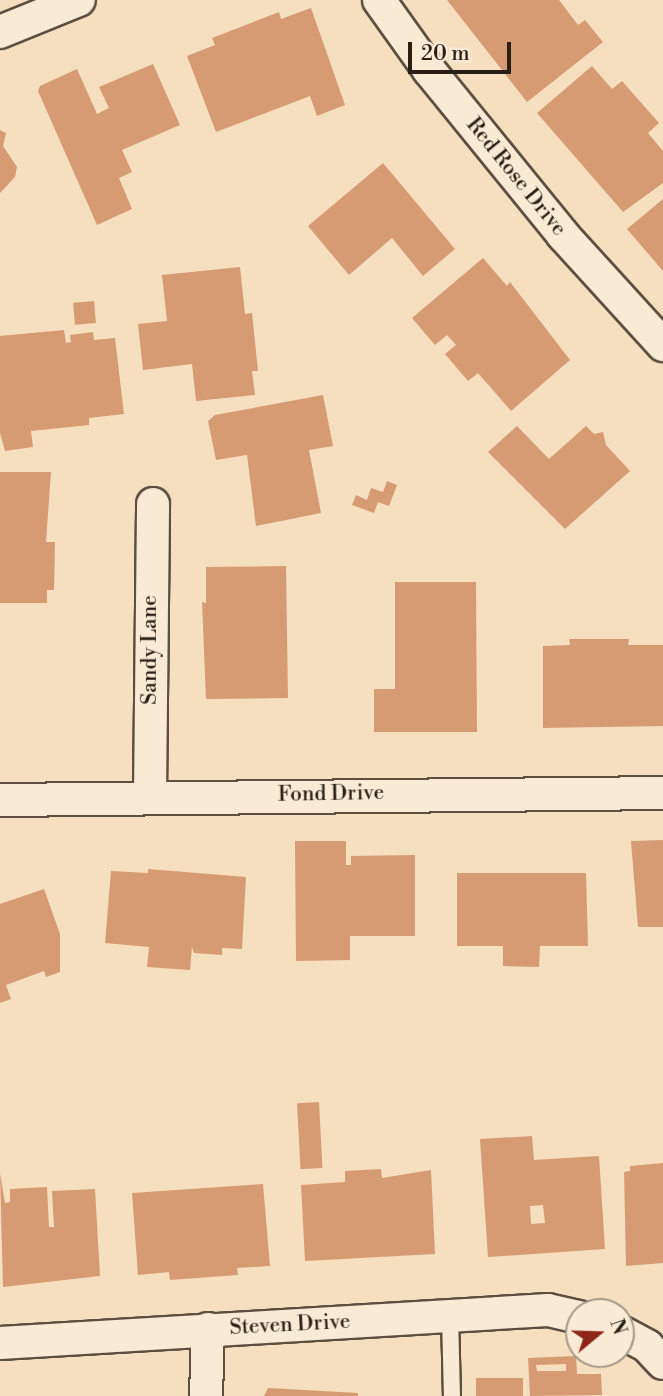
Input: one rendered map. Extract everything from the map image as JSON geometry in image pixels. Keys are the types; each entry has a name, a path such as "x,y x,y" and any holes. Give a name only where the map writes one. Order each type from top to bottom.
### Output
{"street":[{"path":"0,32 79,0"},
{"name":"Red Rose Drive","path":"379,0 563,236 663,345"},
{"name":"Sandy Lane","path":"150,796 153,504"},
{"name":"Fond Drive","path":"0,800 150,796 663,793"},
{"name":"Steven Drive","path":"0,1343 450,1315 548,1310 565,1314"},
{"path":"206,1396 208,1329"},
{"path":"635,1340 647,1346 663,1363"}],"lane":[{"path":"450,1315 452,1396"}],"building":[{"path":"447,0 559,0 578,25 585,20 603,42 527,102"},
{"path":"311,8 345,105 317,116 310,96 216,132 187,56 215,45 212,38 279,12 281,19"},
{"path":"153,64 180,125 122,150 132,172 119,178 132,209 97,225 38,91 40,86 77,69 97,114 109,108 99,87"},
{"path":"592,66 612,89 622,81 659,123 648,133 663,151 663,183 623,212 537,113"},
{"path":"0,130 6,133 3,146 17,167 15,177 0,193"},
{"path":"383,163 455,249 423,276 392,238 349,275 308,226"},
{"path":"663,199 663,271 627,229"},
{"path":"483,258 507,286 510,282 570,360 511,411 478,373 468,381 445,354 456,345 447,335 435,345 412,318"},
{"path":"240,267 245,314 252,313 258,371 252,371 255,395 196,401 192,364 143,370 138,324 167,321 162,275"},
{"path":"94,301 96,323 75,325 73,303"},
{"path":"64,330 66,343 71,342 70,335 93,332 94,340 115,338 124,414 89,418 89,425 31,431 33,447 5,451 0,433 0,336"},
{"path":"323,395 333,446 309,450 321,513 256,526 247,455 216,460 208,421 215,415"},
{"path":"517,426 549,459 586,426 594,434 603,432 606,445 630,471 565,529 488,452"},
{"path":"0,472 51,472 46,542 55,542 54,590 47,590 47,603 0,603"},
{"path":"387,481 397,485 389,506 378,502 374,513 352,505 356,495 367,500 371,488 383,492"},
{"path":"286,566 288,698 206,699 202,602 206,603 206,567"},
{"path":"395,582 476,582 477,732 374,732 374,689 395,689"},
{"path":"569,639 629,639 628,645 663,645 663,726 543,728 543,646 570,645"},
{"path":"663,840 663,927 638,927 631,841"},
{"path":"295,841 346,841 346,865 351,865 351,856 415,855 415,936 350,936 350,960 296,961"},
{"path":"148,869 246,877 242,949 222,948 222,955 194,953 192,947 190,970 147,967 149,947 105,943 111,871 148,873"},
{"path":"457,873 586,873 588,946 540,946 539,967 503,966 503,946 457,946"},
{"path":"44,889 60,934 60,972 46,977 44,971 6,985 11,999 0,1003 0,904"},
{"path":"319,1102 322,1168 300,1169 297,1103"},
{"path":"532,1136 534,1160 599,1156 605,1249 488,1257 480,1139","holes":["543,1205 545,1223 531,1224 530,1206"]},
{"path":"663,1163 663,1263 626,1266 624,1172 630,1171 630,1166"},
{"path":"381,1169 382,1178 431,1170 435,1254 305,1261 301,1185 345,1182 345,1171"},
{"path":"0,1173 5,1203 10,1202 10,1189 47,1187 49,1227 54,1227 52,1191 95,1189 100,1276 3,1287"},
{"path":"263,1184 270,1266 237,1268 238,1275 170,1280 169,1272 138,1275 132,1193"},
{"path":"565,1356 565,1364 536,1365 537,1371 566,1371 566,1368 577,1368 577,1374 601,1374 602,1395 530,1396 528,1358"},
{"path":"476,1378 523,1378 523,1396 476,1396"},
{"path":"268,1388 358,1393 358,1396 264,1396"}]}
